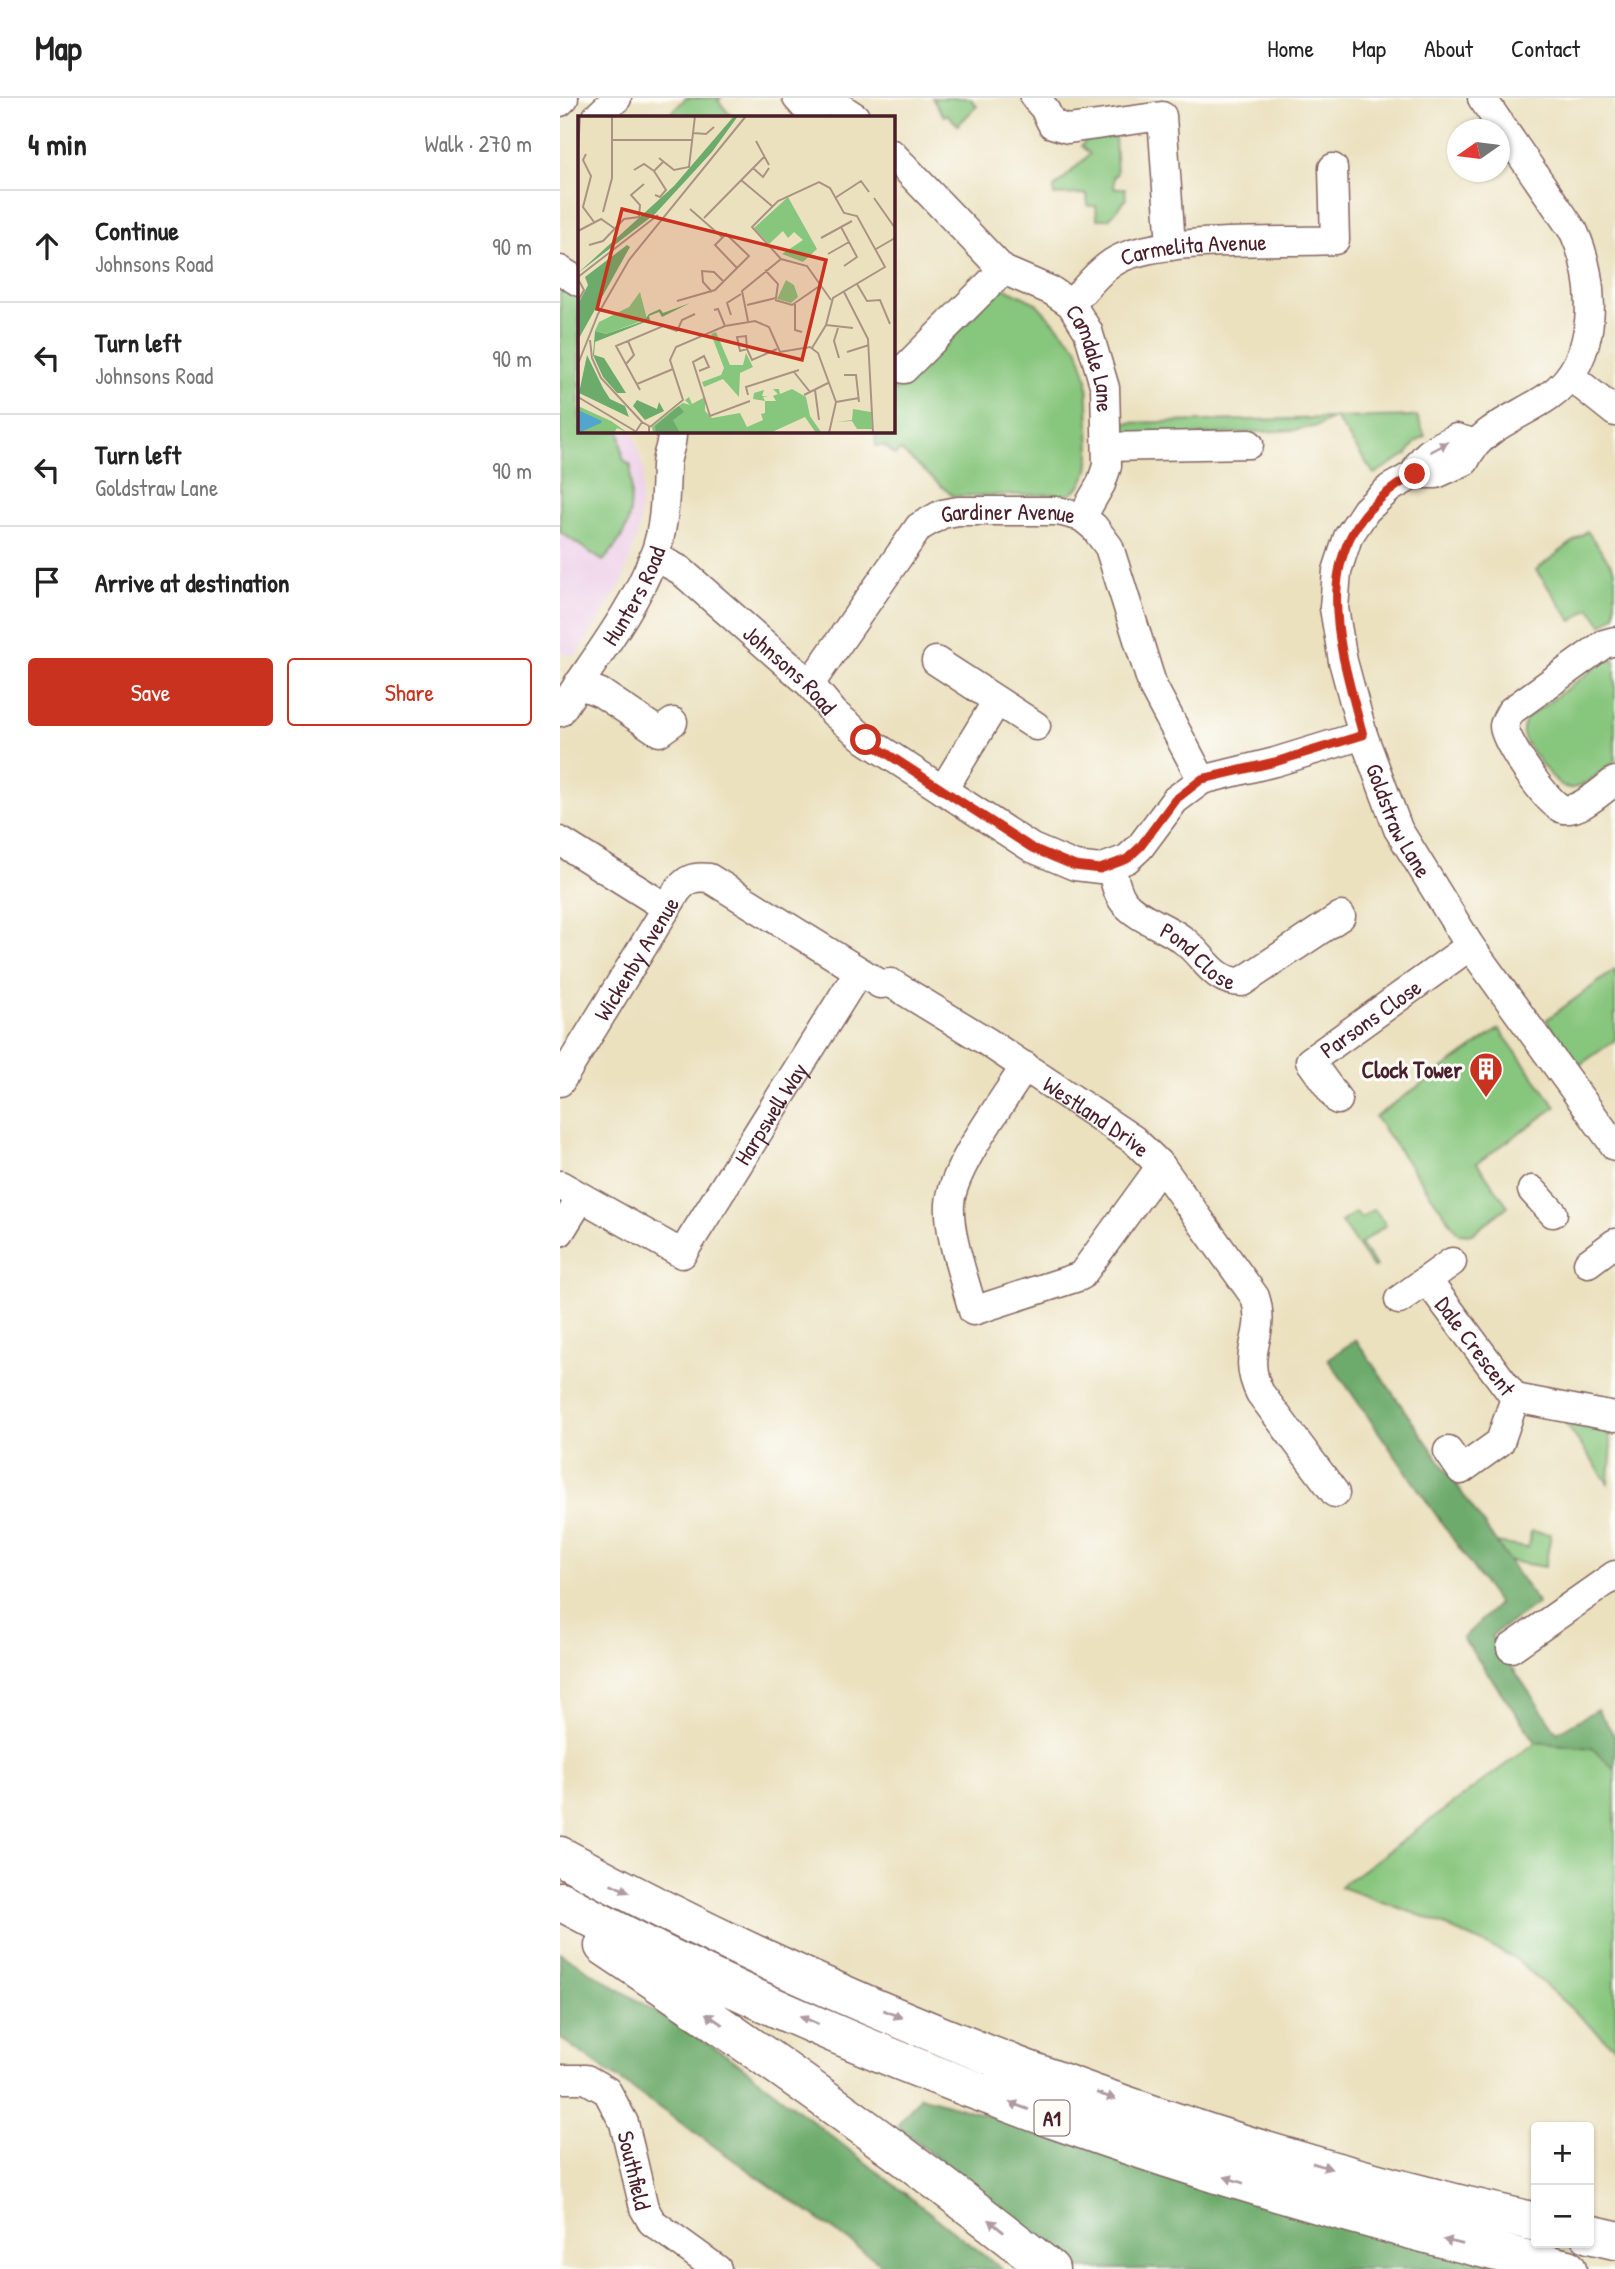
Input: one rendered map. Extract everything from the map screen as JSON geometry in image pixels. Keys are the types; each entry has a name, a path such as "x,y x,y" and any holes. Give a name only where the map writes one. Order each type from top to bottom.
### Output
{"highway":[{"name":"A1","path":"560,1856 749,1951 895,2016 1044,2074 1195,2127 1348,2174 1531,2221"},
{"name":"A1","path":"560,1901 727,1984 856,2042 1000,2099 1145,2151 1292,2198 1441,2239 1567,2269"},
{"path":"560,1916 742,2038 973,2208 1049,2269"},
{"path":"1594,2235 1615,2239"}],"street":[{"path":"560,102 564,98"},
{"path":"598,116 617,98"},
{"path":"1034,98 1044,108 1052,124 1068,129 1121,120 1162,107 1171,246"},
{"name":"Goldstraw Lane","path":"1482,98 1574,232 1584,254 1591,305 1580,356 1570,376 1552,395 1473,443 1465,461 1436,474 1415,474 1390,488 1366,510 1348,537 1337,571 1335,608 1343,661 1363,735 1398,829 1470,946 1615,1146"},
{"path":"814,105 852,116"},
{"name":"Camdale Lane","path":"894,156 1003,270 1052,291 1071,304 1088,331 1099,360 1105,388 1107,466 1101,484 1082,517"},
{"name":"Carmelita Avenue","path":"1071,304 1106,267 1118,259 1171,246 1335,240 1333,168"},
{"path":"560,270 578,281"},
{"path":"904,369 1003,270"},
{"path":"1570,376 1615,412"},
{"name":"Hunters Road","path":"653,432 654,446 665,463"},
{"name":"Hunters Road","path":"560,712 624,615 654,556 662,524 665,463 673,446 672,432"},
{"path":"1107,447 1249,444"},
{"name":"Gardiner Avenue","path":"810,684 919,527 942,514 958,512 1038,510 1082,517 1109,547 1153,687 1202,779"},
{"name":"Johnsons Road","path":"654,556 680,570 810,684 834,713 866,740 1043,853 1089,869 1111,866"},
{"path":"1615,641 1604,644 1511,711 1504,724 1507,740 1552,804 1563,809 1577,807 1615,781"},
{"path":"936,661 1036,726"},
{"path":"578,684 601,693 659,732 673,722"},
{"path":"943,790 997,701"},
{"path":"1111,866 1127,859 1140,847 1175,800 1202,779 1275,762 1363,735"},
{"path":"560,841 667,908"},
{"name":"Pond Close","path":"1111,866 1121,899 1131,909 1186,942 1215,974 1228,982 1242,982 1341,916"},
{"name":"Wickenby Avenue","path":"560,1082 667,908 685,881 695,876"},
{"name":"Westland Drive","path":"695,876 709,878 730,890 880,984 891,983 1025,1066 1134,1140 1161,1167 1255,1297 1261,1315 1260,1329 1252,1344 1251,1376 1260,1394 1335,1493"},
{"name":"Parsons Close","path":"1338,1100 1310,1061 1470,946"},
{"name":"Harpswell Way","path":"570,1191 682,1254 859,971"},
{"path":"1025,1066 956,1179 952,1192 951,1220 973,1311 1081,1276 1161,1167"},
{"path":"1532,1190 1553,1213"},
{"path":"560,1231 570,1191"},
{"path":"1588,1263 1615,1243"},
{"name":"Dale Crescent","path":"1399,1300 1452,1262"},
{"name":"Dale Crescent","path":"1427,1280 1515,1398 1615,1417"},
{"path":"1448,1451 1461,1470 1500,1442 1515,1398"},
{"path":"1511,1648 1615,1575"},
{"name":"Southfield","path":"560,2079 586,2079 607,2091 624,2123 644,2208 652,2222 718,2269"}],"shaded area":[{"path":"560,282 578,432 633,432 644,470 639,529 622,583 578,653 573,656 560,652"}],"green space":[{"path":"686,98 721,98 718,101 731,116 668,116"},
{"path":"932,98 970,98 977,106 958,125 947,114 944,116"},
{"path":"1115,136 1117,175 1114,175 1114,188 1125,188 1126,199 1109,219 1097,219 1096,206 1088,206 1087,194 1054,195 1054,188 1090,154 1081,146 1087,139"},
{"path":"560,282 578,293 578,432 620,432 623,459 631,466 629,517 621,538 603,561 560,532"},
{"path":"999,285 1036,303 1077,347 1087,378 1090,453 1088,470 1081,485 1071,494 953,496 900,450 895,455 885,446 876,446 875,432 894,432 894,388 897,391 971,319"},
{"path":"1417,416 1425,436 1416,442 1406,455 1374,474 1336,418"},
{"path":"1333,418 1318,426 1296,430 1122,439 1122,423"},
{"path":"1587,531 1615,570 1615,615 1602,625 1590,608 1572,621 1536,570"},
{"path":"1606,660 1615,660 1615,761 1580,786 1568,788 1556,781 1536,757 1523,735 1524,725 1526,719"},
{"path":"1615,970 1615,1040 1578,1066 1546,1020"},
{"path":"1499,1029 1556,1107 1477,1163 1508,1206 1472,1234 1458,1233 1375,1117"},
{"path":"1374,1209 1386,1225 1360,1244 1376,1266 1373,1268 1341,1222 1356,1212 1361,1218"},
{"path":"1356,1340 1538,1603 1491,1636 1557,1733 1597,1709 1615,1736 1615,1769 1592,1748 1536,1742 1463,1638 1498,1604 1328,1359"},
{"path":"1566,1424 1606,1431 1611,1448 1608,1483"},
{"path":"1531,1531 1551,1534 1545,1567 1509,1561 1497,1543 1528,1548"},
{"path":"1536,1742 1592,1748 1615,1769 1615,2048 1515,1958 1433,1920 1340,1887"},
{"path":"560,1953 731,2058 1002,2269 889,2269 560,2038"},
{"path":"920,2096 1518,2269 1074,2269 897,2126"}],"place":[{"name":"Clock Tower","path":"1486,1099"}],"route":[{"path":"866,740 1032,848 1089,869 1115,865 1127,859 1140,847 1175,800 1202,779 1275,762 1363,735 1343,661 1335,608 1337,571 1348,537 1366,510 1390,488 1415,474"}]}
